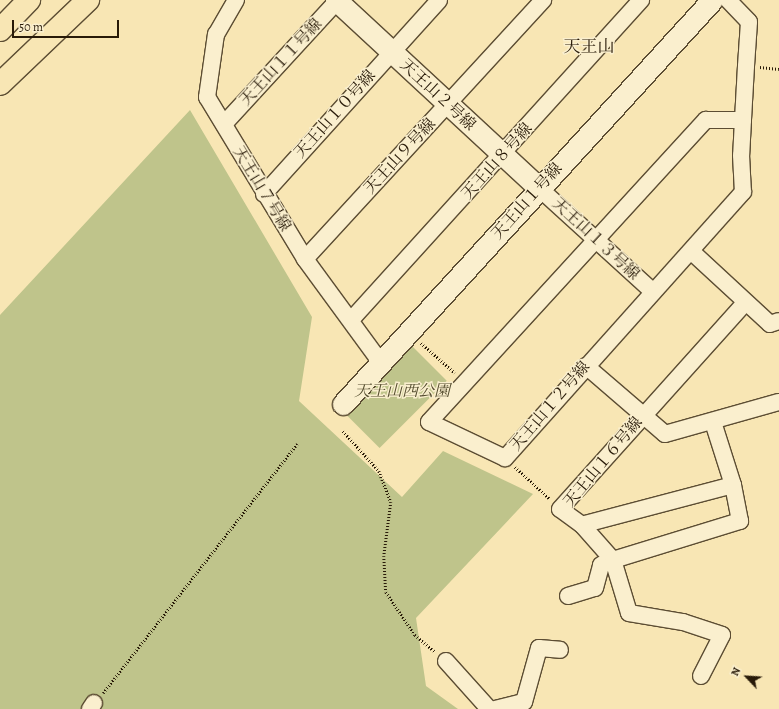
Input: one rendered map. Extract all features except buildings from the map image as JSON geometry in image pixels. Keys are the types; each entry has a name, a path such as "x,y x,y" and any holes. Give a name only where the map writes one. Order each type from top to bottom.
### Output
{"highway":[{"path":"0,14 12,0"},
{"path":"0,30 30,0"},
{"path":"0,70 66,0"},
{"path":"0,84 88,0"}],"street":[{"name":"天王山７号線","path":"236,0 216,34 207,97 264,194 305,259 381,363"},
{"name":"天王山１１号線","path":"224,124 337,0"},
{"name":"天王山２号線","path":"337,0 503,156 540,188"},
{"name":"天王山１０号線","path":"264,194 439,0"},
{"name":"天王山９号線","path":"305,259 543,0"},
{"name":"天王山８号線","path":"351,320 503,156 641,0"},
{"name":"天王山１号線","path":"343,404 712,0"},
{"name":"天王山１２号線","path":"728,0 749,22 743,120 743,192 692,252 652,291 504,458 429,422 706,120 743,120"},
{"name":"天王山１３号線","path":"540,188 598,239 652,291"},
{"path":"692,252 745,303 770,324 779,321"},
{"name":"天王山１６号線","path":"733,485 582,525 560,509 642,415 745,303"},
{"path":"586,366 665,434 713,422 779,402"},
{"path":"568,596 595,588 601,565 740,521 733,485 713,422"},
{"path":"582,525 613,560 628,613 683,622 722,635 701,676"},
{"path":"495,709 524,702 539,648 560,650"},
{"path":"446,661 489,709"}],"path":[{"path":"409,332 465,383"},
{"path":"343,431 379,471 391,502 384,556 386,592 415,635 446,661"},
{"path":"92,706 297,444"},
{"path":"504,458 560,509"}],"green space":[{"path":"190,110 312,317 299,401 402,497 443,451 533,494 416,618 426,686 458,709 0,709 0,315"},
{"name":"天王山西公園","path":"410,344 447,381 380,448 343,411"}],"district":[{"name":"天王山","path":"589,47"}]}
